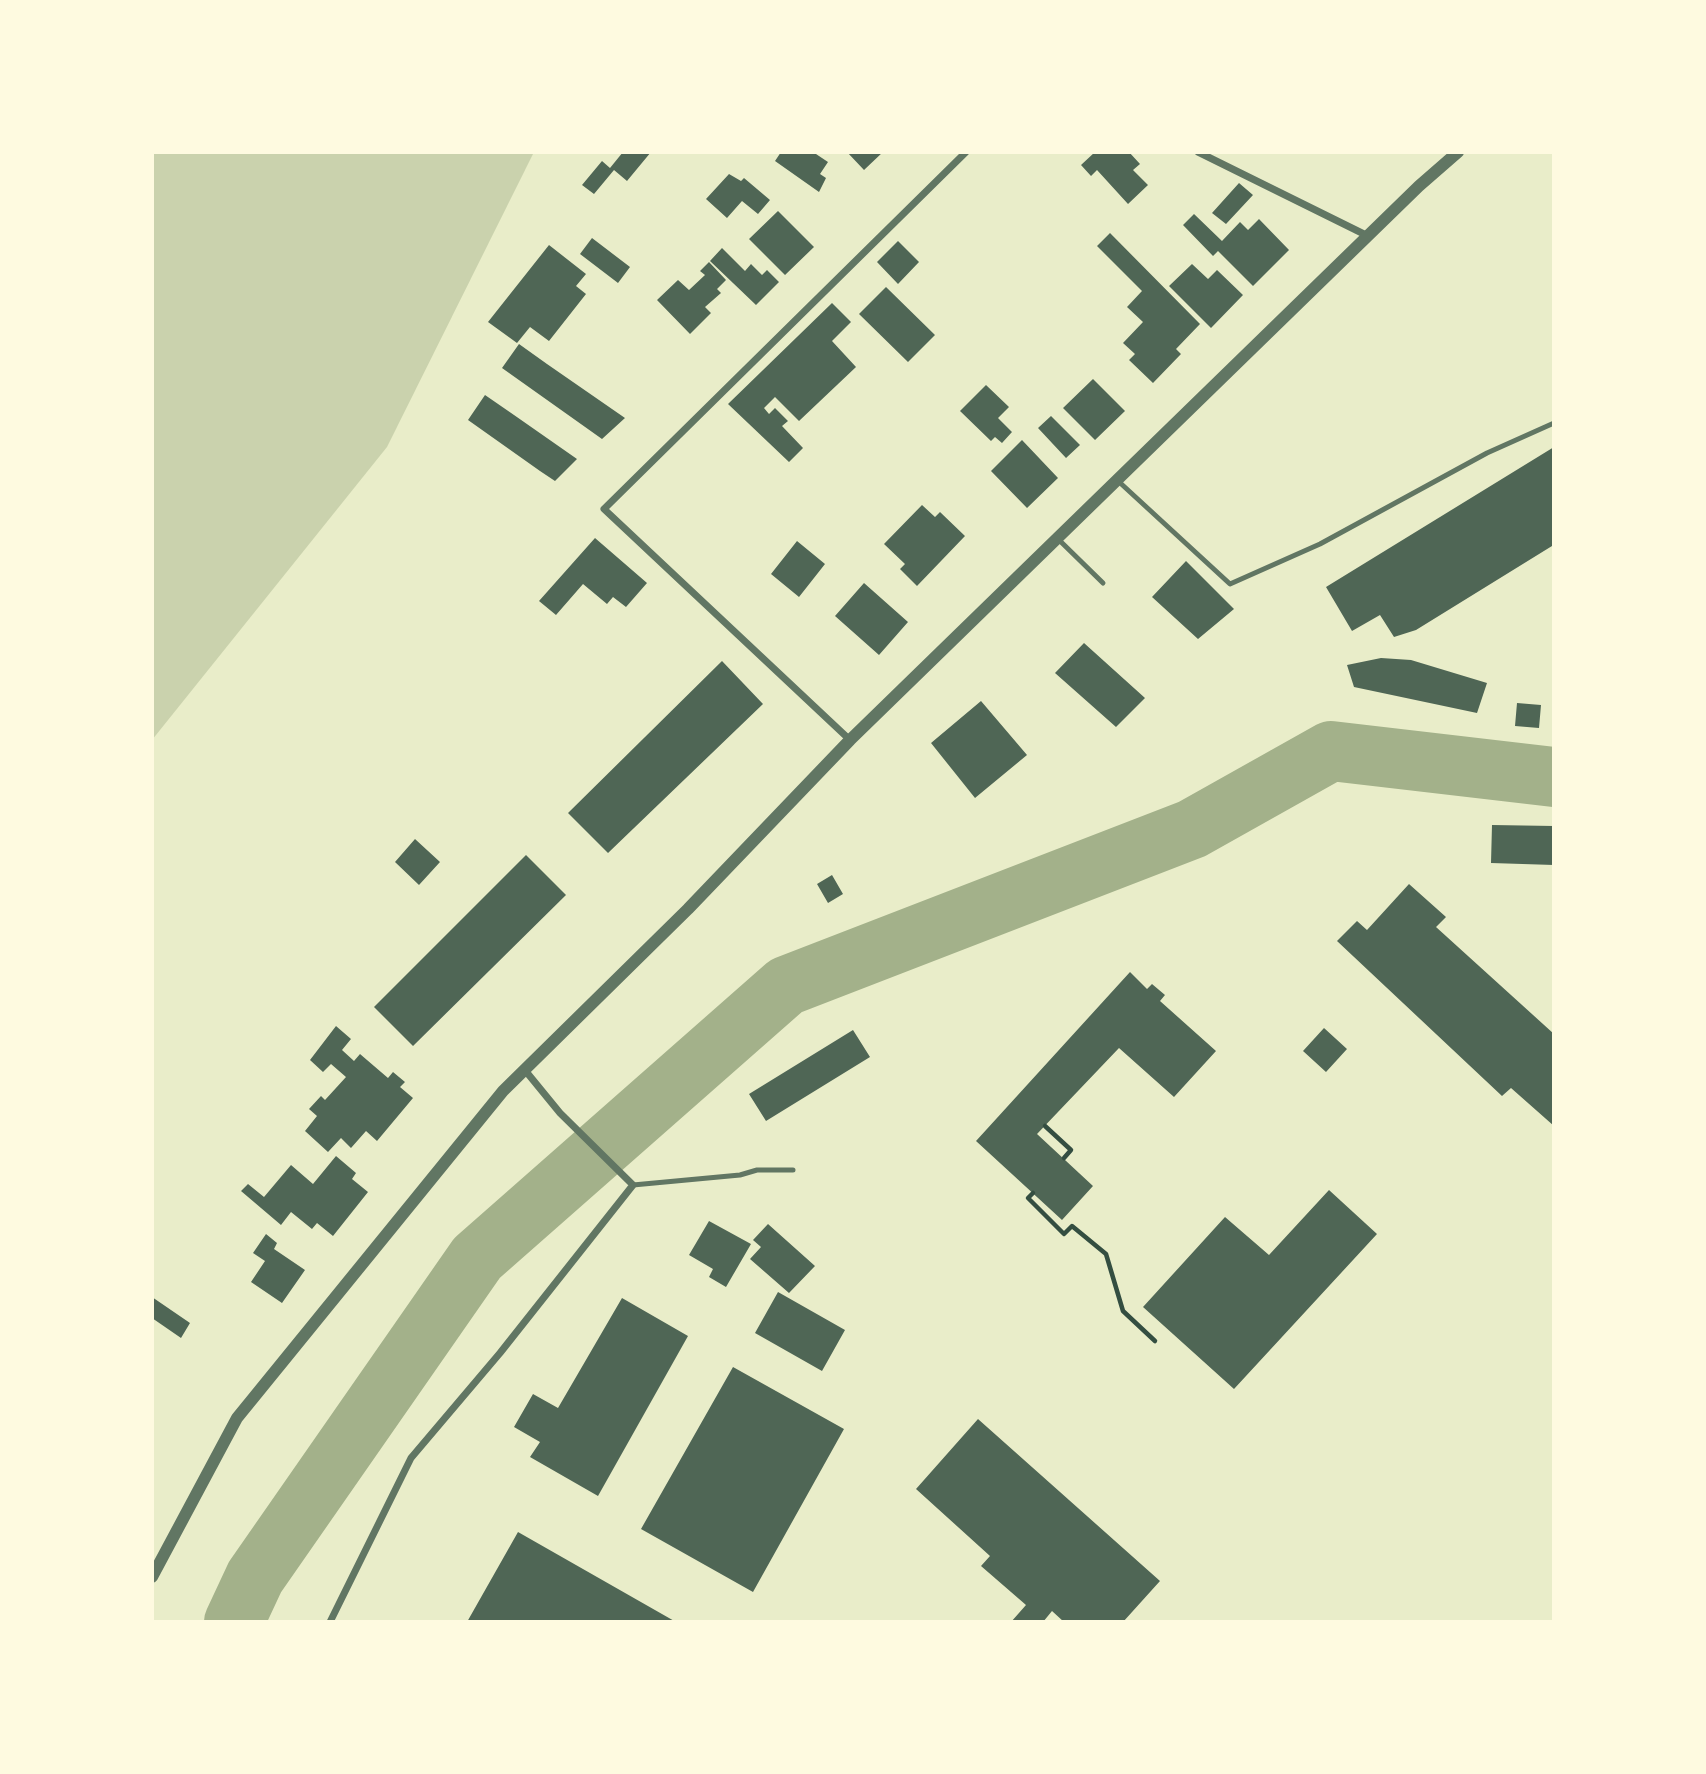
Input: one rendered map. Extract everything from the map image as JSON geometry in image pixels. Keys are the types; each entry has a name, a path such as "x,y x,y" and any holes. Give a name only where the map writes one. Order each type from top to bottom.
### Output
{"street":[{"path":"850,740 604,509 966,152"},
{"path":"1198,152 1368,236"},
{"path":"152,1577 237,1418 503,1091 669,929 850,740 1368,236 1458,152"},
{"path":"330,1622 411,1458 500,1353 633,1185 561,1113 524,1069"}],"lane":[{"path":"1117,480 1230,584 1320,544 1487,453 1554,423"},
{"path":"1057,538 1103,583"},
{"path":"633,1185 740,1175 757,1170 793,1170"}],"path":[{"path":"1045,1126 1071,1150 1064,1158"},
{"path":"1033,1193 1028,1198 1064,1234 1072,1226 1106,1254 1123,1311 1155,1341"}],"green space":[{"path":"152,152 534,152 387,447 152,740"}],"building":[{"path":"623,152 651,152 627,181 614,170 594,194 582,185 602,161 610,168"},
{"path":"781,152 813,152 828,162 820,174 826,178 819,192 775,161"},
{"path":"847,152 883,152 864,170"},
{"path":"1095,152 1129,152 1140,164 1133,170 1148,185 1128,204 1097,170 1091,176 1081,165"},
{"path":"729,174 741,181 744,178 770,200 758,214 742,201 727,218 706,199"},
{"path":"1239,183 1253,195 1226,224 1212,213"},
{"path":"778,211 814,247 785,275 749,239"},
{"path":"1194,214 1222,241 1240,222 1248,230 1259,219 1289,250 1253,286 1218,251 1213,256 1183,225"},
{"path":"1110,233 1200,324 1176,349 1181,354 1153,383 1129,360 1135,354 1123,343 1143,322 1127,307 1142,291 1097,246"},
{"path":"592,238 630,267 618,283 580,254"},
{"path":"898,241 919,262 898,284 877,262"},
{"path":"549,245 586,274 576,286 586,294 549,341 530,327 517,343 488,322"},
{"path":"722,248 745,271 751,264 762,275 767,270 779,282 756,305 710,261"},
{"path":"709,262 726,280 717,289 721,293 705,307 711,313 690,334 657,300 678,280 689,290 705,275 700,271"},
{"path":"1192,264 1208,279 1217,270 1243,295 1211,328 1169,286"},
{"path":"886,287 935,335 908,362 859,314"},
{"path":"832,303 851,322 832,341 856,367 799,421 775,397 764,408 769,414 775,408 788,421 782,426 803,448 789,462 728,404"},
{"path":"519,344 625,418 602,439 502,368"},
{"path":"1093,379 1125,411 1095,440 1063,408"},
{"path":"986,385 1009,407 998,418 1012,432 1002,443 995,437 991,441 960,411"},
{"path":"485,395 577,459 555,481 540,471 468,420"},
{"path":"1051,416 1080,445 1066,458 1038,428"},
{"path":"1022,440 1058,478 1027,508 991,471"},
{"path":"1554,447 1554,549 1552,546 1416,630 1394,637 1380,615 1352,631 1326,587"},
{"path":"922,505 935,517 940,512 965,536 917,586 900,569 905,564 884,544"},
{"path":"595,538 647,583 626,607 613,597 607,604 583,584 556,615 539,601"},
{"path":"797,541 825,564 799,597 771,574"},
{"path":"1186,561 1234,609 1198,639 1152,597"},
{"path":"864,583 908,622 879,655 835,616"},
{"path":"1084,643 1145,698 1116,727 1055,673"},
{"path":"1381,658 1411,660 1487,683 1477,713 1354,687 1347,665"},
{"path":"722,661 763,704 608,853 568,813"},
{"path":"981,701 1027,755 975,798 931,743"},
{"path":"1517,703 1541,705 1539,728 1515,726"},
{"path":"1492,825 1554,826 1554,865 1491,863"},
{"path":"415,839 440,862 419,885 395,862"},
{"path":"526,855 566,895 413,1046 374,1007"},
{"path":"832,875 843,894 828,903 817,884"},
{"path":"1409,884 1446,917 1436,927 1554,1034 1554,1126 1511,1088 1502,1096 1337,941 1357,921 1367,930"},
{"path":"1130,972 1147,989 1152,984 1165,995 1160,1001 1216,1051 1174,1097 1119,1048 1037,1134 1093,1186 1062,1220 976,1141"},
{"path":"336,1026 351,1039 342,1050 354,1061 360,1054 388,1078 393,1072 405,1082 400,1087 413,1098 377,1141 366,1131 351,1148 341,1138 328,1152 305,1131 317,1116 309,1109 321,1096 325,1100 346,1077 331,1064 323,1072 310,1060"},
{"path":"1324,1028 1347,1049 1326,1072 1303,1051"},
{"path":"853,1030 870,1057 766,1121 749,1094"},
{"path":"336,1156 356,1173 352,1179 368,1192 333,1236 317,1223 312,1229 291,1212 281,1225 241,1191 248,1184 264,1197 291,1165 313,1184"},
{"path":"1329,1190 1377,1234 1234,1389 1143,1307 1225,1217 1269,1255"},
{"path":"709,1221 751,1244 726,1287 709,1277 713,1269 689,1255"},
{"path":"768,1224 815,1266 789,1293 750,1259 761,1247 753,1240"},
{"path":"266,1234 277,1243 274,1249 305,1270 282,1303 251,1282 265,1261 253,1253"},
{"path":"778,1292 845,1330 822,1371 755,1333"},
{"path":"152,1297 190,1323 181,1338 152,1318"},
{"path":"622,1298 688,1336 598,1496 530,1457 540,1442 514,1427 533,1394 558,1408"},
{"path":"733,1367 844,1429 753,1592 641,1529"},
{"path":"978,1419 1160,1581 1123,1622 1064,1622 1052,1611 1043,1622 1011,1622 1026,1605 981,1566 990,1556 916,1489"},
{"path":"518,1532 676,1622 467,1622"}],"waterway":[{"path":"234,1622 255,1577 477,1258 786,986 1192,829 1331,751 1554,777"}]}
